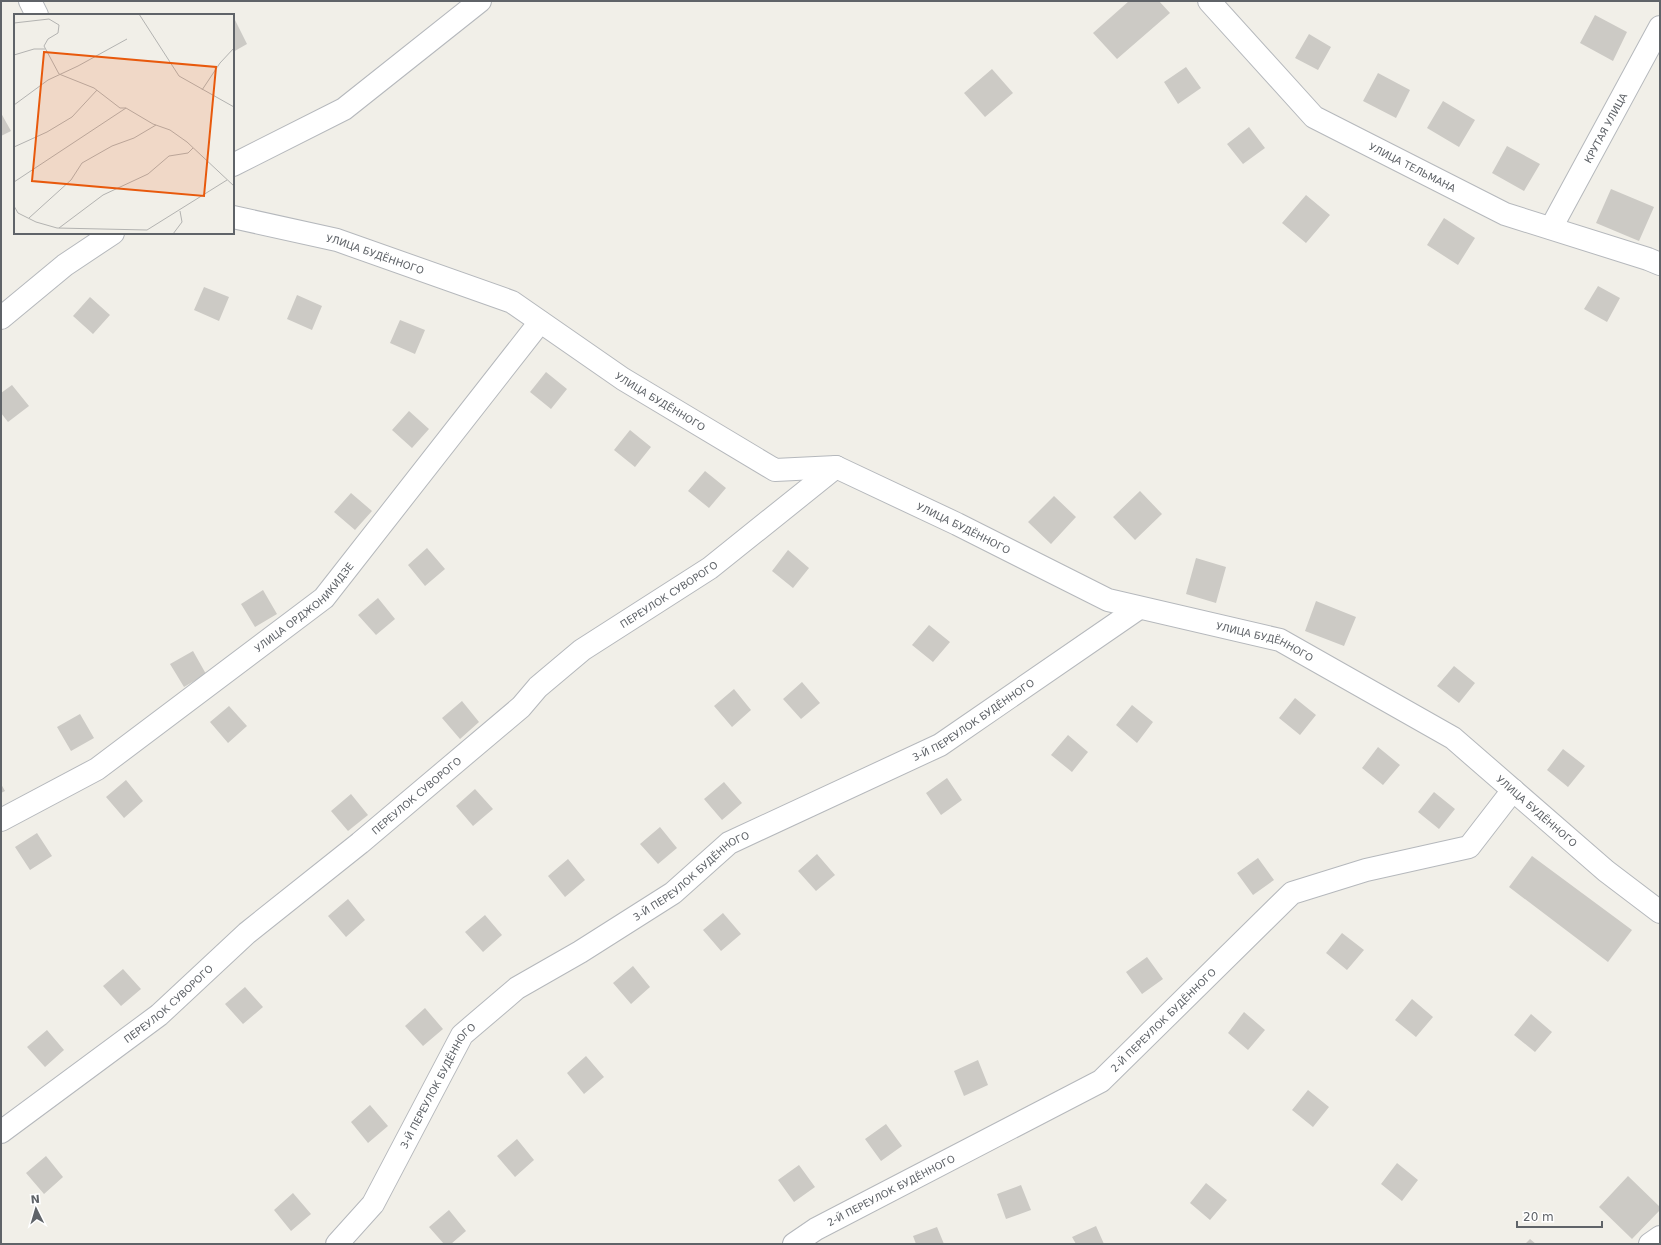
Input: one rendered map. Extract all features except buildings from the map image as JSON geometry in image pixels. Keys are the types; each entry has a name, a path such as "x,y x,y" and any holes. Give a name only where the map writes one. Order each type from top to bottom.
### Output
{"street":[{"path":"30,1 36,14"},
{"path":"234,164 344,109 480,1"},
{"name":"УЛИЦА ТЕЛЬМАНА","path":"1209,1 1314,118 1505,214 1660,264"},
{"name":"КРУТАЯ УЛИЦА","path":"1551,228 1660,27"},
{"name":"УЛИЦА БУДЁННОГО","path":"234,217 338,240 512,302 623,379 775,470 836,467 957,524 1108,600 1280,640 1453,738 1606,870 1660,912"},
{"path":"1,318 65,265 112,234"},
{"name":"УЛИЦА ОРДЖОНИКИДЗЕ","path":"1,820 97,769 324,598 540,322"},
{"name":"ПЕРЕУЛОК СУВОРОГО","path":"1,1132 159,1015 247,933 360,843 521,708 538,687 582,650 710,568 836,467"},
{"name":"3-Й ПЕРЕУЛОК БУДЁННОГО","path":"337,1244 373,1204 462,1035 517,988 580,952 673,892 729,843 940,745 1139,608"},
{"name":"2-Й ПЕРЕУЛОК БУДЁННОГО","path":"794,1244 816,1229 1101,1081 1292,893 1366,870 1469,848 1513,790"},
{"path":"1650,1244 1660,1237"}]}
